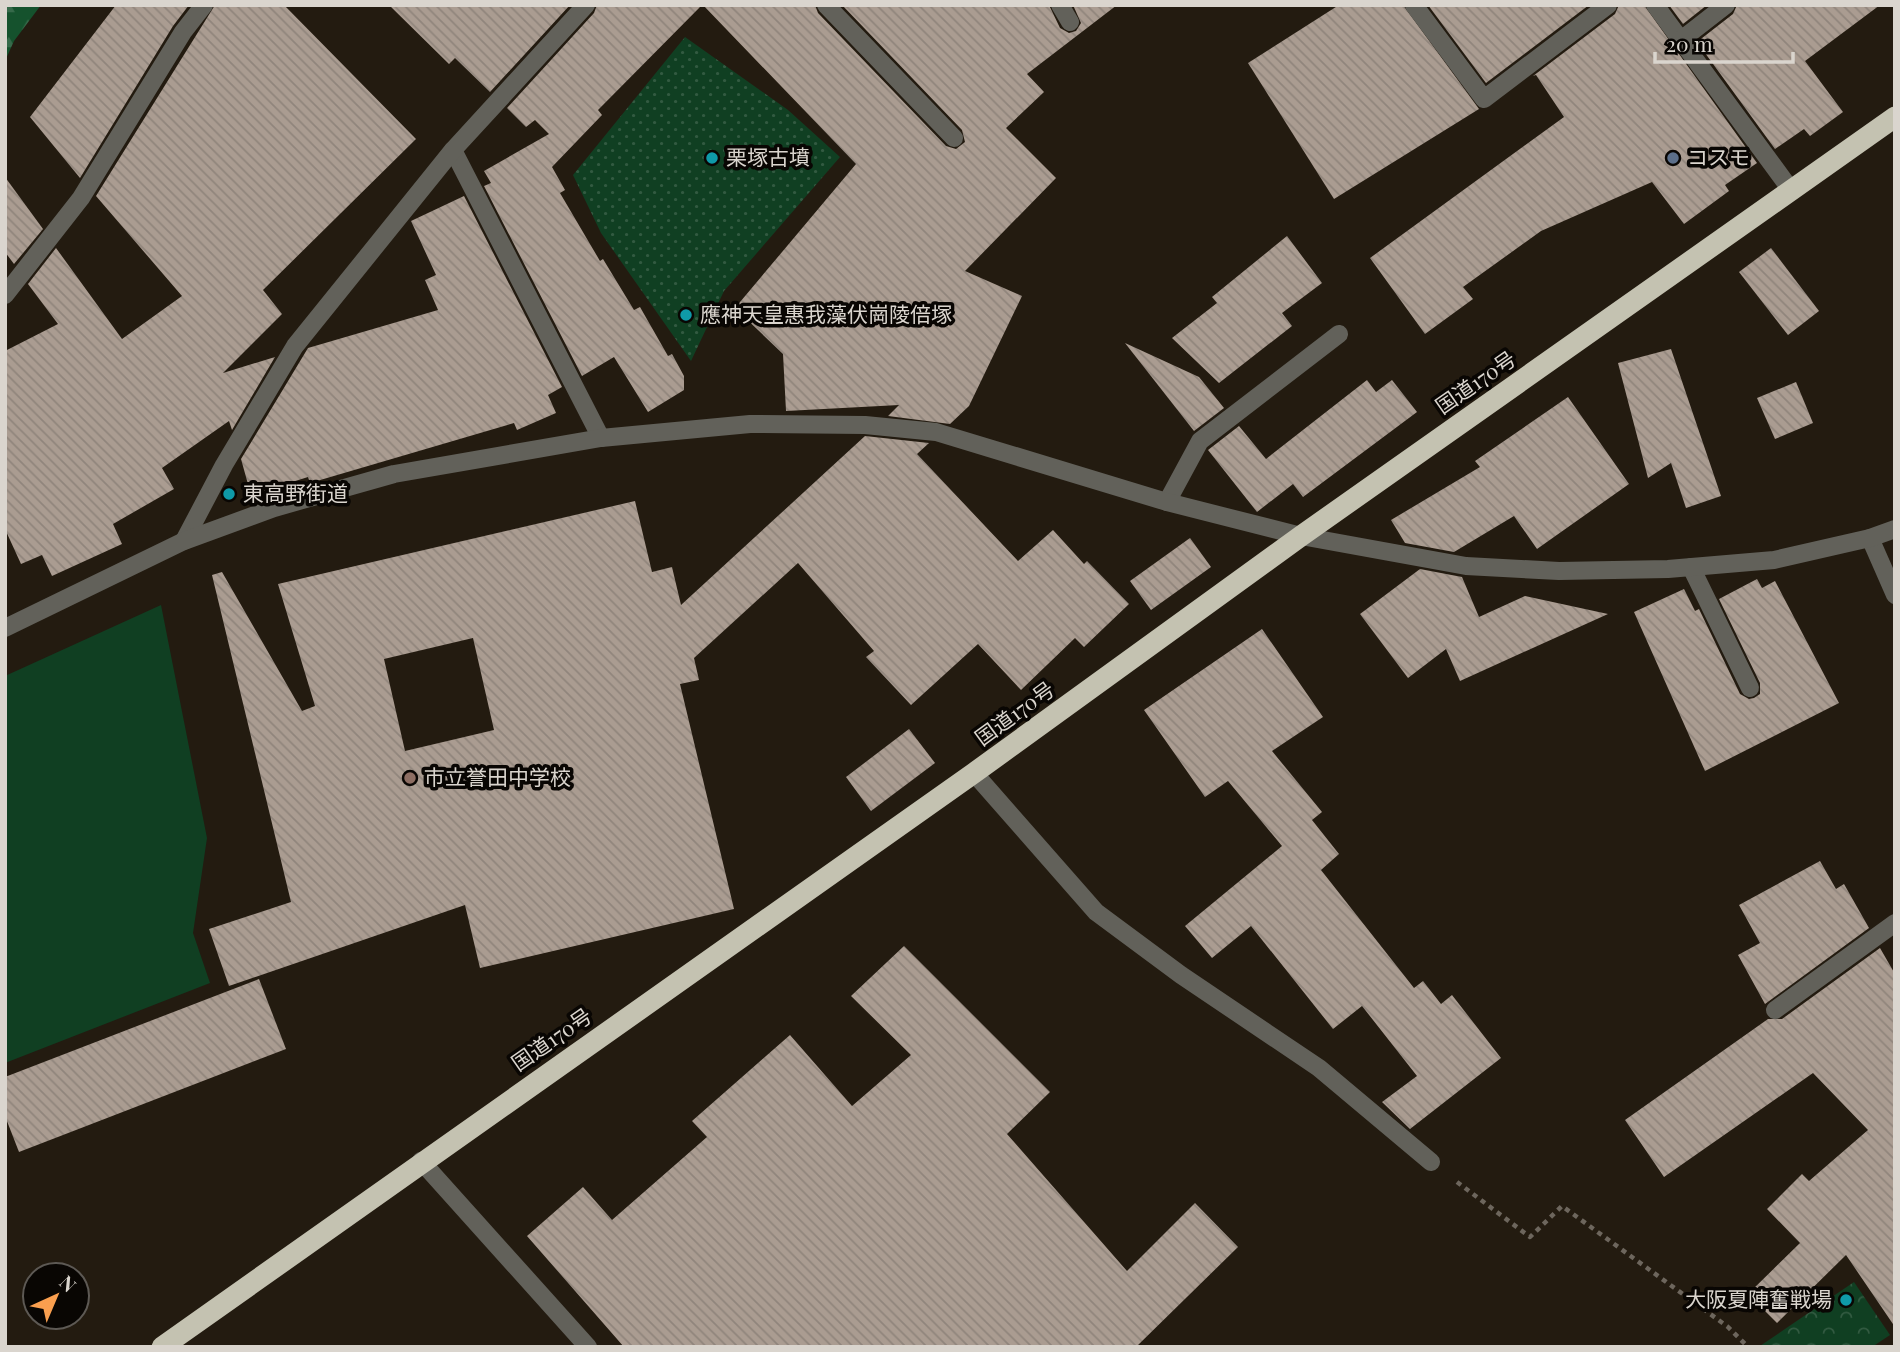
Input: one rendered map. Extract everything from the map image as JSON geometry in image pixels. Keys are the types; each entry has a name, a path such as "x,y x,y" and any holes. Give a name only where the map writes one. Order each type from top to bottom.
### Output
{"highway":[{"name":"国道170号","path":"162,1347 421,1161 974,774 1301,536 1895,117"}],"street":[{"path":"5,295 81,198 183,32 204,5"},
{"path":"184,541 224,465 295,346 453,150 586,5"},
{"path":"826,5 954,138"},
{"path":"1060,5 1070,22"},
{"path":"1414,5 1484,99 1608,5"},
{"path":"1655,5 1791,190"},
{"path":"1681,40 1726,5"},
{"path":"453,150 600,438"},
{"path":"1167,502 1199,441 1339,334"},
{"path":"5,628 184,541 274,508 394,474 600,438 750,425 865,425 936,432 1167,502 1301,536 1466,566 1559,571 1691,567 1774,560 1870,538 1895,529"},
{"path":"1870,538 1895,595"},
{"path":"1691,567 1750,688"},
{"path":"974,774 1096,912 1181,975 1319,1068 1431,1163"},
{"path":"1775,1010 1895,923"},
{"path":"421,1161 587,1347"}],"path":[{"path":"1431,1163 1530,1237 1562,1206 1728,1327 1748,1347"}],"green space":[{"path":"5,5 41,5 14,41 5,61"},
{"path":"685,37 788,110 840,157 724,291 691,361 601,233 573,175"},
{"path":"161,605 207,838 193,933 210,983 5,1063 5,676"},
{"path":"1854,1282 1890,1335 1872,1347 1760,1346"}],"building":[{"path":"116,5 189,5 173,26 80,178 30,117"},
{"path":"215,5 284,5 416,139 263,290 282,314 223,373 275,357 232,430 229,421 162,468 174,489 113,524 122,544 52,576 42,555 21,564 5,529 5,351 58,324 28,284 56,248 122,339 182,296 96,196"},
{"path":"389,5 570,5 490,92 455,58 449,64"},
{"path":"597,5 702,5 598,110 602,115 552,167 565,190 560,193 600,261 603,259 634,310 640,307 668,356 672,354 684,376 684,390 648,412 614,357 582,376 484,186 491,183 484,171 549,134 535,120 526,127 507,108 594,13"},
{"path":"703,5 815,5 818,13 946,146 956,149 965,142 962,130 842,5 1049,5 1060,28 1069,33 1076,31 1081,23 1073,5 1117,5 1027,74 1044,92 1006,128 1056,178 965,271 1022,296 969,406 950,424 888,416 899,405 786,411 783,354 735,308 856,164"},
{"path":"1339,5 1403,5 1479,109 1334,199 1248,63"},
{"path":"1428,5 1589,5 1486,83"},
{"path":"1619,5 1644,5 1757,163 1725,185 1729,191 1684,224 1652,182 1541,231 1463,287 1473,299 1425,334 1370,258 1564,117 1536,75 1533,76 1615,14"},
{"path":"1669,5 1707,5 1683,24"},
{"path":"1737,5 1880,5 1805,61 1843,112 1810,136 1804,129 1775,149 1697,42 1733,14"},
{"path":"5,177 43,229 14,264 5,252"},
{"path":"464,196 562,387 548,395 556,413 517,430 514,423 310,483 308,477 251,495 241,459 308,348 438,310 425,280 436,275 411,221"},
{"path":"1287,236 1322,283 1282,313 1292,326 1219,383 1172,338 1217,303 1212,297"},
{"path":"1771,248 1819,311 1788,335 1739,272"},
{"path":"1125,343 1199,377 1224,408 1194,431"},
{"path":"1671,349 1721,496 1686,508 1671,463 1648,478 1618,363"},
{"path":"1367,380 1376,392 1392,380 1417,412 1303,497 1293,484 1257,512 1208,450 1239,426 1266,459"},
{"path":"1796,382 1813,423 1775,439 1757,398"},
{"path":"1568,397 1629,484 1537,549 1514,516 1454,552 1405,543 1391,520 1480,467 1475,461"},
{"path":"865,436 929,443 917,454 1018,561 1053,530 1084,564 1087,561 1129,604 1084,647 1075,638 1021,690 978,644 911,705 866,657 874,651 798,563 694,658 699,680 680,684 734,909 480,968 465,905 229,986 209,929 291,902 212,575 222,572 302,711 315,706 278,584 635,501 652,572 672,567 681,605","holes":["473,638 494,730 405,751 384,659"]},
{"path":"1190,538 1211,567 1151,610 1130,581"},
{"path":"1420,569 1462,577 1479,617 1525,596 1608,614 1460,681 1446,649 1408,678 1360,614"},
{"path":"1757,579 1762,588 1775,581 1839,703 1705,771 1634,612 1684,589 1695,611 1699,609 1740,694 1749,699 1754,698 1760,694 1760,683 1719,599"},
{"path":"1262,629 1323,717 1272,751 1322,812 1312,820 1339,854 1321,870 1414,988 1423,981 1441,1004 1452,995 1501,1058 1410,1129 1382,1102 1417,1076 1362,1006 1333,1029 1251,926 1212,958 1185,926 1282,846 1228,781 1205,797 1144,710"},
{"path":"909,729 935,763 871,811 846,777"},
{"path":"1820,861 1836,889 1844,884 1869,928 1765,1004 1738,955 1760,943 1739,905"},
{"path":"904,946 1050,1092 1007,1134 1127,1271 1195,1203 1238,1247 1136,1347 624,1347 527,1236 583,1187 612,1220 707,1137 692,1121 790,1035 852,1106 911,1055 851,996"},
{"path":"1880,948 1895,974 1895,1327 1846,1255 1777,1323 1748,1294 1800,1243 1767,1209 1802,1174 1809,1181 1868,1130 1813,1073 1664,1177 1625,1120 1768,1019 1782,1019"},
{"path":"259,979 286,1049 19,1152 5,1116 5,1077"}],"place":[{"name":"栗塚古墳","path":"712,158"},
{"name":"コスモ","path":"1673,158"},
{"name":"應神天皇惠我藻伏崗陵倍塚","path":"686,315"},
{"name":"東高野街道","path":"229,494"},
{"name":"市立誉田中学校","path":"410,778"},
{"name":"大阪夏陣奮戦場","path":"1846,1300"}]}
